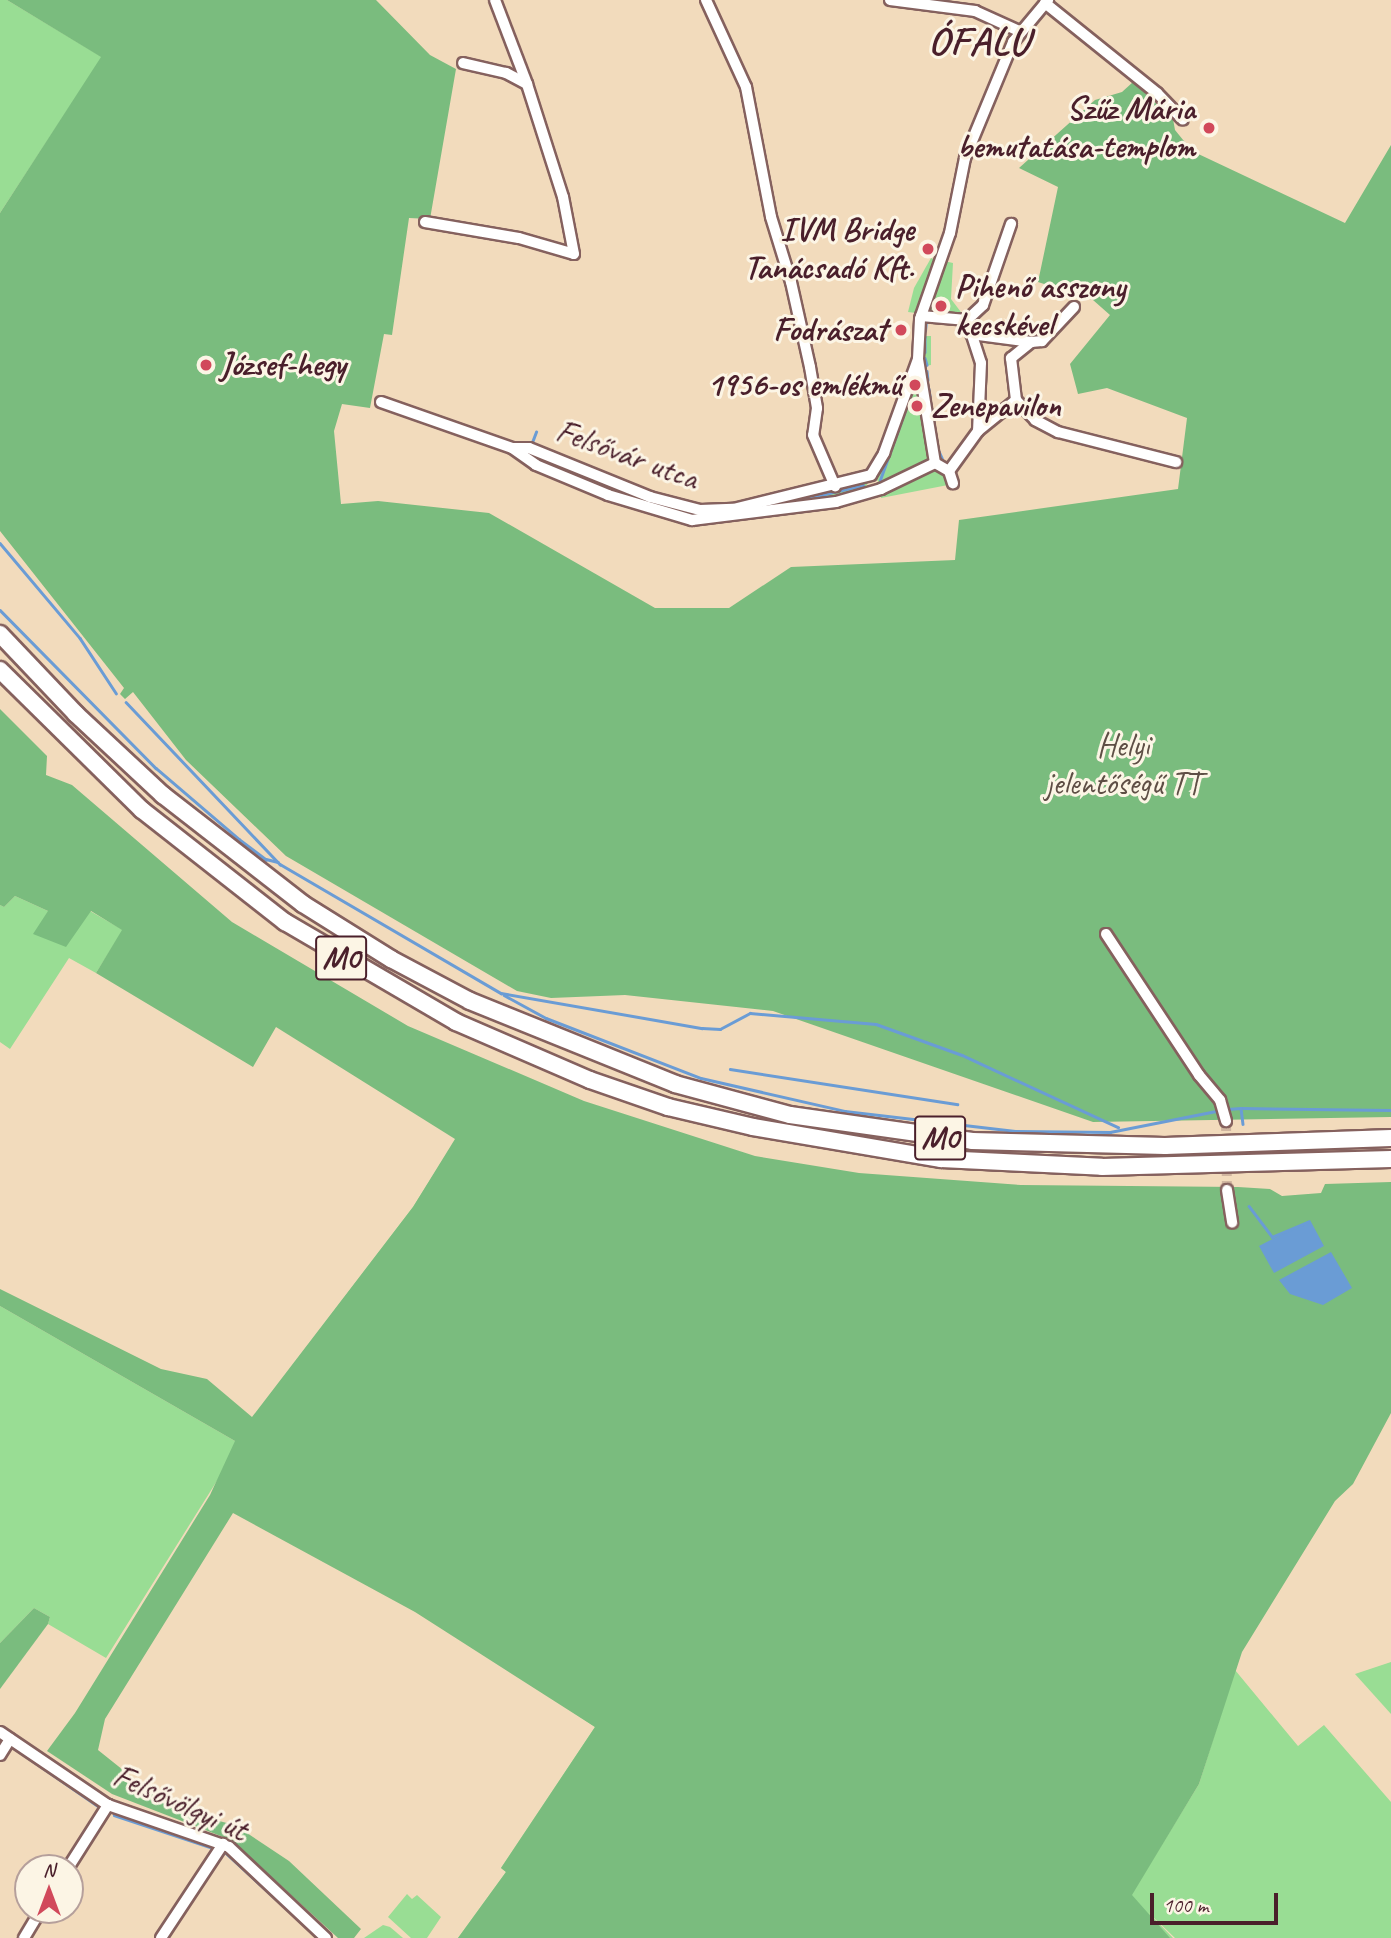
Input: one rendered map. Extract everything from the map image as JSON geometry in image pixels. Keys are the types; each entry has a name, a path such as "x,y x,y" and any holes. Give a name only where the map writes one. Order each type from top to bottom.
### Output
{"highway":[{"name":"M0","path":"0,634 76,714 163,795 303,904 461,997 675,1084 790,1115 972,1141 1165,1146 1391,1138"},
{"name":"M0","path":"0,670 142,810 285,922 380,982 456,1022 603,1085 753,1128 941,1159 1102,1167 1391,1159"}],"street":[{"path":"425,222 574,254 556,171 495,0"},
{"path":"706,0 746,87 771,217 792,282 810,367 817,408 813,435 835,486"},
{"path":"890,0 975,11 1019,32"},
{"path":"953,483 948,471 935,463 918,359 921,316 950,233 965,158 1019,32 1046,2 1157,93 1183,120"},
{"path":"463,63 506,73 527,84"},
{"path":"921,316 967,320 984,305 1010,224"},
{"path":"971,334 1042,341 1074,307"},
{"path":"967,320 981,363 978,430"},
{"path":"1031,342 1011,358 1016,400 1035,420 1058,432 1176,462"},
{"path":"875,485 918,359"},
{"path":"948,471 978,430 1016,400"},
{"name":"Felsővár utca","path":"381,402 512,448 536,465 608,495 692,520 780,512 875,485 935,463"},
{"name":"Felsővár utca","path":"512,448 530,448 650,497 700,510 733,509 835,486 875,485"},
{"path":"1106,934 1224,1112"},
{"path":"1227,1189 1232,1223"},
{"name":"Felsővölgyi út","path":"0,1732 108,1805 223,1844 248,1861 320,1936"},
{"path":"0,1755 10,1739"},
{"path":"77,1854 108,1805"},
{"path":"161,1938 223,1844"}],"green space":[{"path":"0,0 7,0 102,57 0,213"},
{"name":"Helyi jelentőségű TT","path":"7,0 376,0 430,55 456,69 430,219 409,218 392,335 384,334 370,408 342,404 334,431 341,504 378,501 489,513 655,608 729,608 791,567 955,560 959,520 1178,489 1187,418 1107,388 1078,394 1070,364 1110,315 1093,300 1038,282 1058,187 1019,168 1095,100 1122,92 1133,82 1173,119 1175,130 1192,151 1345,223 1391,145 1391,1117 1093,1122 773,1011 625,995 551,998 517,991 286,856 186,760 133,692 125,699 120,694 124,688 0,531 0,213 101,57"},
{"path":"931,258 936,260 916,313 908,312 914,288"},
{"path":"944,261 953,263 951,299 967,320 926,311"},
{"path":"922,336 931,336 931,365 924,366"},
{"path":"916,372 930,460 880,484 877,480"},
{"path":"526,451 607,485 600,489 530,457"},
{"path":"933,468 943,471 948,485 881,498 880,493"},
{"path":"864,479 868,483 863,490 836,498 696,518 612,489 614,486 698,512"},
{"path":"0,709 47,756 46,775 72,785 232,922 408,1026 584,1101 755,1156 859,1173 1021,1185 1238,1187 1270,1189 1282,1196 1321,1193 1325,1184 1391,1182 1391,1413 1353,1484 1335,1501 1242,1652 1199,1784 1132,1895 1170,1938 458,1938 506,1872 501,1868 595,1727 415,1612 233,1513 105,1719 98,1750 133,1778 211,1819 235,1825 289,1861 361,1929 354,1938 338,1938 231,1840 112,1794 47,1751 75,1713 210,1495 235,1441 0,1306 0,1289 161,1369 207,1379 252,1417 413,1207 455,1139 276,1027 253,1067 96,973 122,930 91,911 66,947 33,934 48,911 15,896 4,907 0,905"},
{"path":"15,896 48,911 90,911 123,930 96,973 69,958 10,1049 0,1042 0,905 4,907"},
{"path":"456,1139 1131,1895 1199,1784 1235,1670 1298,1746 1324,1725 1391,1802 1391,1938 1175,1938 1148,1912 1173,1938 458,1938 506,1872 501,1868 595,1727 220,1476 106,1658 48,1624 50,1617 34,1608 0,1643 0,1306 235,1441 413,1207"},
{"path":"34,1608 50,1617 48,1624 0,1689 0,1643"},
{"path":"1391,1662 1391,1714 1355,1674"},
{"path":"407,1894 412,1899 417,1895 441,1917 427,1938 411,1938 388,1917"},
{"path":"383,1925 390,1927 403,1938 364,1938"}],"water":[{"path":"1310,1220 1324,1246 1274,1273 1259,1246"},
{"path":"1331,1252 1352,1288 1323,1305 1290,1294 1279,1280"}],"waterway":[{"path":"925,331 926,322"},
{"path":"925,337 925,352"},
{"path":"925,358 927,365"},
{"path":"927,371 928,380"},
{"path":"929,389 930,396"},
{"path":"880,480 912,391"},
{"path":"930,402 932,413"},
{"path":"531,445 536,432"},
{"path":"938,449 942,458"},
{"path":"529,450 540,460 649,502"},
{"path":"782,504 863,485"},
{"path":"678,511 699,515"},
{"path":"0,543 80,638 116,693"},
{"path":"0,610 156,768 239,839 266,859 278,862"},
{"path":"126,702 280,864 501,993 702,1028 720,1029 750,1013 876,1024 962,1055 1118,1127"},
{"path":"504,995 546,1018 701,1078 845,1111 1015,1131 1110,1132 1221,1110"},
{"path":"730,1069 957,1104"},
{"path":"1241,1108 1391,1110"},
{"path":"1227,1109 1241,1108 1243,1124"},
{"path":"1249,1206 1272,1237 1308,1222"},
{"path":"14,1748 101,1808"},
{"path":"114,1815 213,1848"},
{"path":"226,1853 312,1932"}],"tunnel":[{"path":"1226,1121 1227,1190"}],"place":[{"name":"Szűz Mária bemutatása-templom","path":"1209,128"},
{"name":"IVM Bridge Tanácsadó Kft.","path":"928,249"},
{"name":"Pihenő asszony kecskével","path":"941,306"},
{"name":"Fodrászat","path":"901,330"},
{"name":"József-hegy","path":"206,365"},
{"name":"1956-os emlékmű","path":"915,385"},
{"name":"Zenepavilon","path":"917,406"}],"district":[{"name":"ÓFALU","path":"979,41"}]}
